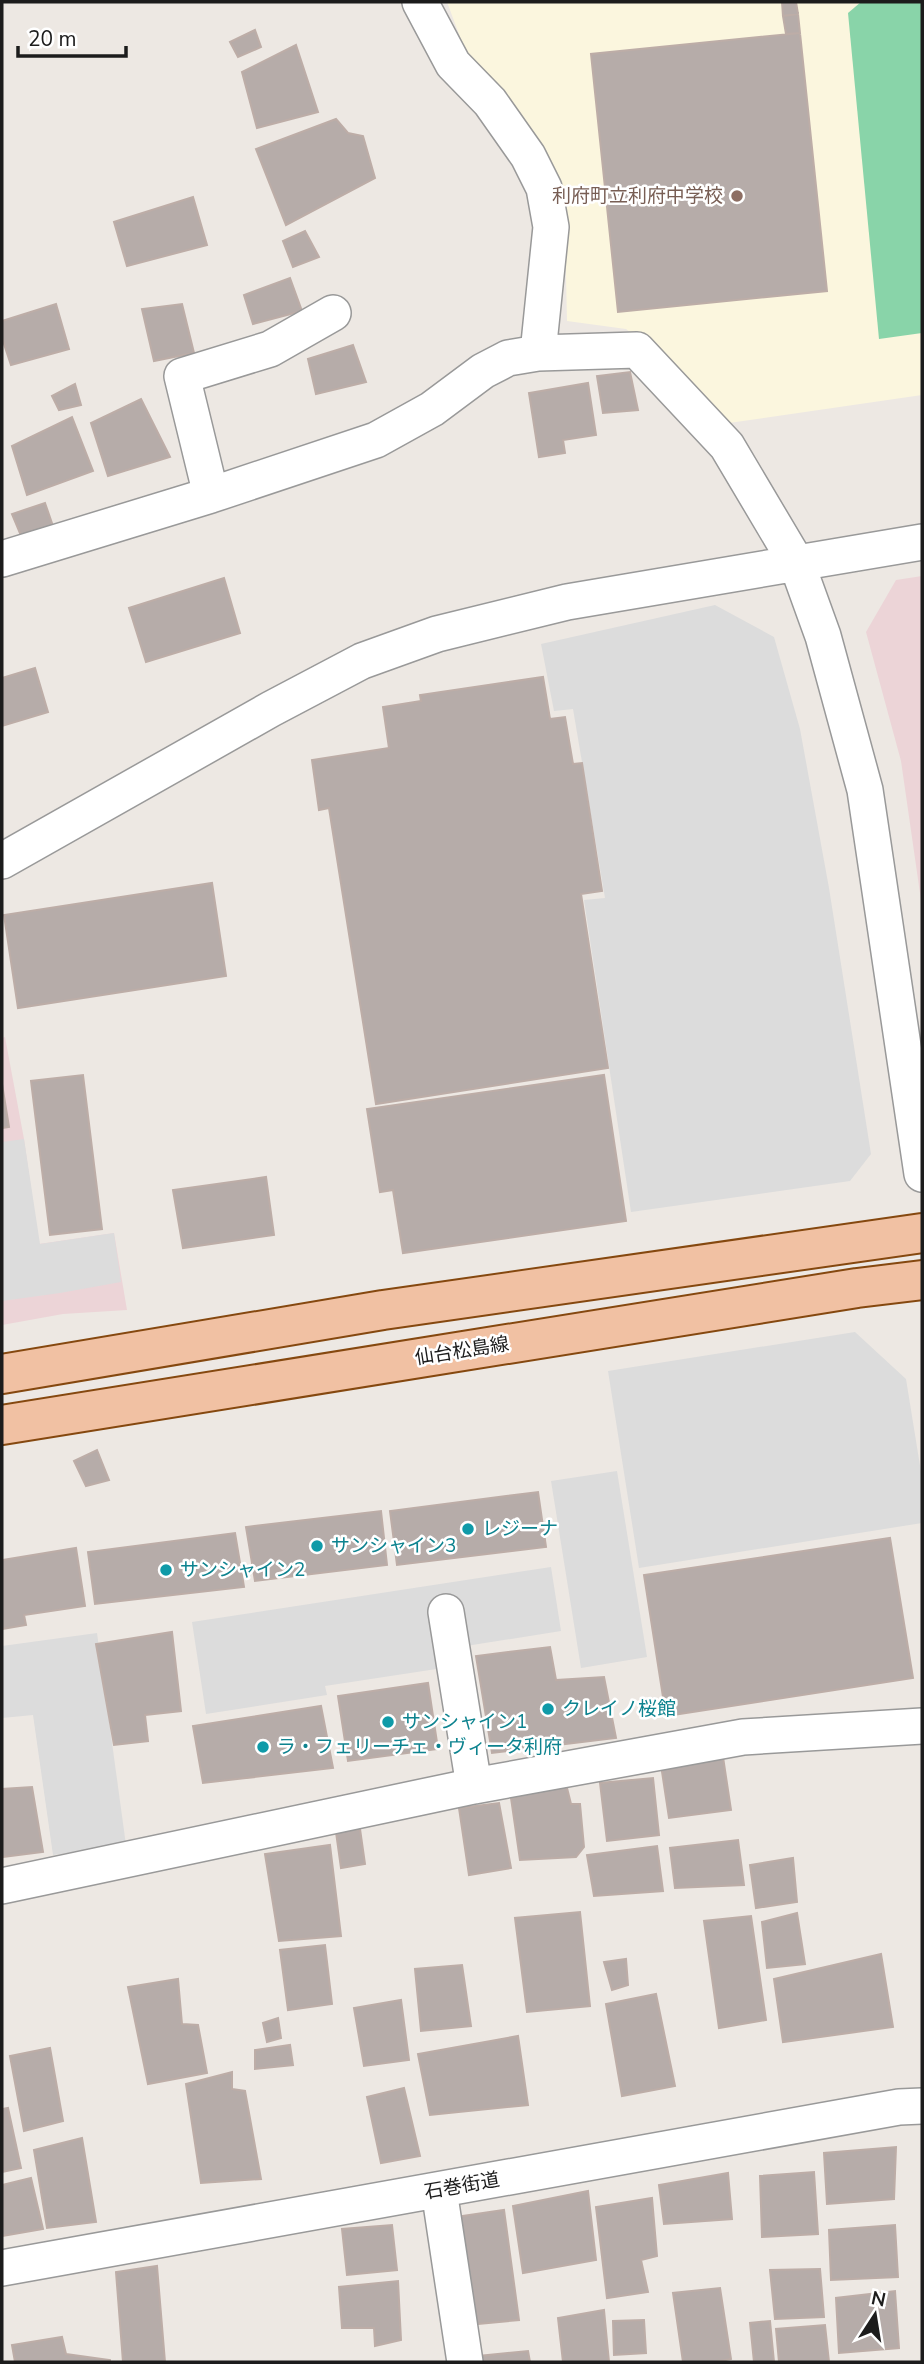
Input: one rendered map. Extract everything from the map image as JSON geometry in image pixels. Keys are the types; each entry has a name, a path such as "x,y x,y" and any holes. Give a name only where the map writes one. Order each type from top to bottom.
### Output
{"main road":[{"path":"2,1374 383,1310 922,1233"},
{"name":"仙台松島線","path":"2,1425 843,1290 922,1280"}],"street":[{"path":"420,2 453,64 490,102 528,156 544,188 551,227 538,353"},
{"path":"211,495 182,376 270,349 333,313"},
{"path":"2,559 211,495 376,440 432,409 482,371 508,358 538,353 637,350 727,446 797,564 823,636 865,790 922,1174"},
{"path":"2,861 271,709 362,661 437,634 567,602 922,542"},
{"path":"446,1612 474,1786"},
{"path":"2,1886 474,1786 743,1737 922,1726"},
{"name":"石巻街道","path":"2,2268 900,2107 922,2106"},
{"path":"439,2190 464,2362"}],"shaded area":[{"name":"利府町立利府中学校","path":"447,2 922,2 922,395 729,423 669,364 626,329 567,321 565,229 469,61"},
{"path":"922,576 922,907 901,761 866,632 896,580"},
{"path":"715,605 774,637 800,729 829,888 871,1154 850,1181 631,1212 584,900 605,898 573,709 554,711 541,644"},
{"path":"5,1037 24,1139 39,1244 114,1233 127,1310 63,1314 2,1325 2,1038"},
{"path":"24,1139 40,1244 114,1233 121,1282 2,1301 2,1142"},
{"path":"855,1332 906,1379 922,1478 922,1523 639,1568 608,1371"},
{"path":"617,1471 647,1657 581,1668 551,1481"},
{"path":"551,1567 561,1631 441,1650 443,1668 325,1686 327,1695 206,1714 192,1622"},
{"path":"97,1633 126,1845 53,1855 33,1715 2,1718 2,1646"}],"green space":[{"path":"861,2 922,2 922,333 879,339 848,13"}],"building":[{"path":"782,2 796,2 798,14 783,16"},
{"path":"798,14 800,33 786,34 783,16"},
{"path":"255,30 261,47 238,57 230,42"},
{"path":"800,33 827,291 618,312 591,54"},
{"path":"296,45 318,112 257,128 242,72"},
{"path":"336,119 348,133 363,136 375,178 286,225 256,149"},
{"path":"193,197 207,245 127,266 114,222"},
{"path":"305,231 319,257 293,267 283,241"},
{"path":"290,278 302,311 253,324 244,295"},
{"path":"56,304 69,349 11,365 2,338 2,321"},
{"path":"182,304 194,353 154,361 142,309"},
{"path":"353,345 366,382 316,394 308,359"},
{"path":"630,372 638,410 603,413 597,376"},
{"path":"588,383 596,435 563,440 565,453 539,457 529,393"},
{"path":"75,384 81,405 59,410 52,396"},
{"path":"141,399 170,457 108,476 91,423"},
{"path":"72,417 93,471 27,495 12,446"},
{"path":"45,503 54,529 22,538 12,514"},
{"path":"224,578 240,633 146,662 129,608"},
{"path":"35,668 48,712 2,726 2,678"},
{"path":"543,677 550,719 565,717 573,764 582,763 602,891 581,894 608,1068 376,1104 329,808 319,810 312,760 389,748 383,707 421,701 420,695"},
{"path":"212,883 226,976 18,1008 4,915"},
{"path":"83,1075 102,1229 50,1235 31,1081"},
{"path":"604,1075 626,1221 403,1253 393,1190 380,1192 367,1109"},
{"path":"2,1084 9,1127 2,1128"},
{"path":"266,1177 274,1235 183,1248 173,1190"},
{"path":"97,1450 109,1480 86,1486 74,1461"},
{"name":"レジーナ","path":"538,1492 546,1547 397,1565 390,1511"},
{"name":"サンシャイン3","path":"381,1511 387,1565 255,1581 246,1527"},
{"name":"サンシャイン2","path":"235,1533 244,1587 95,1604 88,1552"},
{"path":"890,1538 913,1678 666,1716 644,1575"},
{"path":"76,1548 85,1606 24,1615 26,1625 2,1629 2,1560"},
{"path":"172,1632 181,1711 145,1715 148,1741 114,1745 96,1644"},
{"name":"クレイノ桜館","path":"550,1647 556,1680 604,1677 616,1738 492,1753 476,1656"},
{"name":"サンシャイン1","path":"428,1683 438,1749 348,1761 338,1696"},
{"name":"ラ・フェリーチェ・ヴィータ利府","path":"321,1706 333,1768 203,1783 193,1726"},
{"path":"723,1757 731,1810 669,1818 661,1765"},
{"path":"653,1778 659,1835 607,1841 600,1783"},
{"path":"566,1784 571,1804 580,1804 584,1847 576,1857 520,1860 511,1798"},
{"path":"32,1787 43,1852 2,1857 2,1789"},
{"path":"499,1803 511,1868 469,1875 459,1808"},
{"path":"360,1829 365,1864 341,1868 336,1832"},
{"path":"738,1840 744,1885 675,1888 670,1848"},
{"path":"330,1845 341,1936 279,1941 265,1854"},
{"path":"657,1846 663,1891 594,1896 587,1855"},
{"path":"793,1858 797,1902 756,1908 750,1865"},
{"path":"580,1912 590,2006 527,2012 515,1918"},
{"path":"797,1913 805,1964 767,1968 762,1922"},
{"path":"751,1916 766,2020 719,2028 704,1921"},
{"path":"325,1945 332,2004 288,2010 280,1950"},
{"path":"881,1954 893,2027 783,2042 774,1979"},
{"path":"626,1959 628,1985 612,1990 604,1962"},
{"path":"462,1965 471,2026 421,2031 415,1969"},
{"path":"178,1979 182,2024 198,2025 207,2073 148,2084 128,1987"},
{"path":"656,1994 675,2086 622,2096 606,2004"},
{"path":"401,2000 409,2060 364,2066 354,2008"},
{"path":"278,2018 281,2038 267,2042 263,2023"},
{"path":"518,2036 528,2105 430,2115 418,2054"},
{"path":"290,2045 293,2065 255,2069 255,2050"},
{"path":"50,2048 63,2121 24,2131 10,2056"},
{"path":"232,2072 232,2089 245,2091 261,2179 201,2183 186,2084"},
{"path":"404,2088 420,2156 381,2163 367,2097"},
{"path":"8,2108 21,2168 2,2172 2,2109"},
{"path":"82,2138 96,2222 47,2228 34,2150"},
{"path":"896,2147 894,2199 827,2204 824,2153"},
{"path":"814,2172 818,2234 762,2237 760,2176"},
{"path":"728,2173 732,2219 664,2224 659,2185"},
{"path":"31,2178 43,2229 2,2236 2,2185"},
{"path":"588,2191 596,2260 523,2273 513,2206"},
{"path":"652,2198 657,2256 641,2260 648,2292 607,2298 596,2207"},
{"path":"504,2210 519,2320 468,2325 455,2217"},
{"path":"392,2225 397,2270 347,2275 342,2229"},
{"path":"895,2225 898,2277 831,2280 829,2230"},
{"path":"157,2266 165,2362 123,2362 116,2272"},
{"path":"820,2269 824,2317 775,2319 770,2270"},
{"path":"398,2281 401,2340 375,2346 374,2328 342,2328 339,2287"},
{"path":"720,2288 731,2359 683,2362 673,2293"},
{"path":"895,2291 899,2348 839,2353 836,2298"},
{"path":"604,2310 609,2362 563,2362 558,2318"},
{"path":"644,2320 646,2353 614,2355 613,2321"},
{"path":"770,2321 774,2362 754,2362 750,2323"},
{"path":"825,2325 829,2362 779,2362 776,2329"},
{"path":"62,2337 66,2354 110,2362 15,2362 12,2345"},
{"path":"528,2351 530,2362 480,2362 479,2356"}],"place":[{"name":"利府町立利府中学校","path":"737,196"},
{"name":"レジーナ","path":"468,1529"},
{"name":"サンシャイン3","path":"317,1546"},
{"name":"サンシャイン2","path":"166,1570"},
{"name":"クレイノ桜館","path":"548,1709"},
{"name":"サンシャイン1","path":"388,1722"},
{"name":"ラ・フェリーチェ・ヴィータ利府","path":"263,1747"}]}
